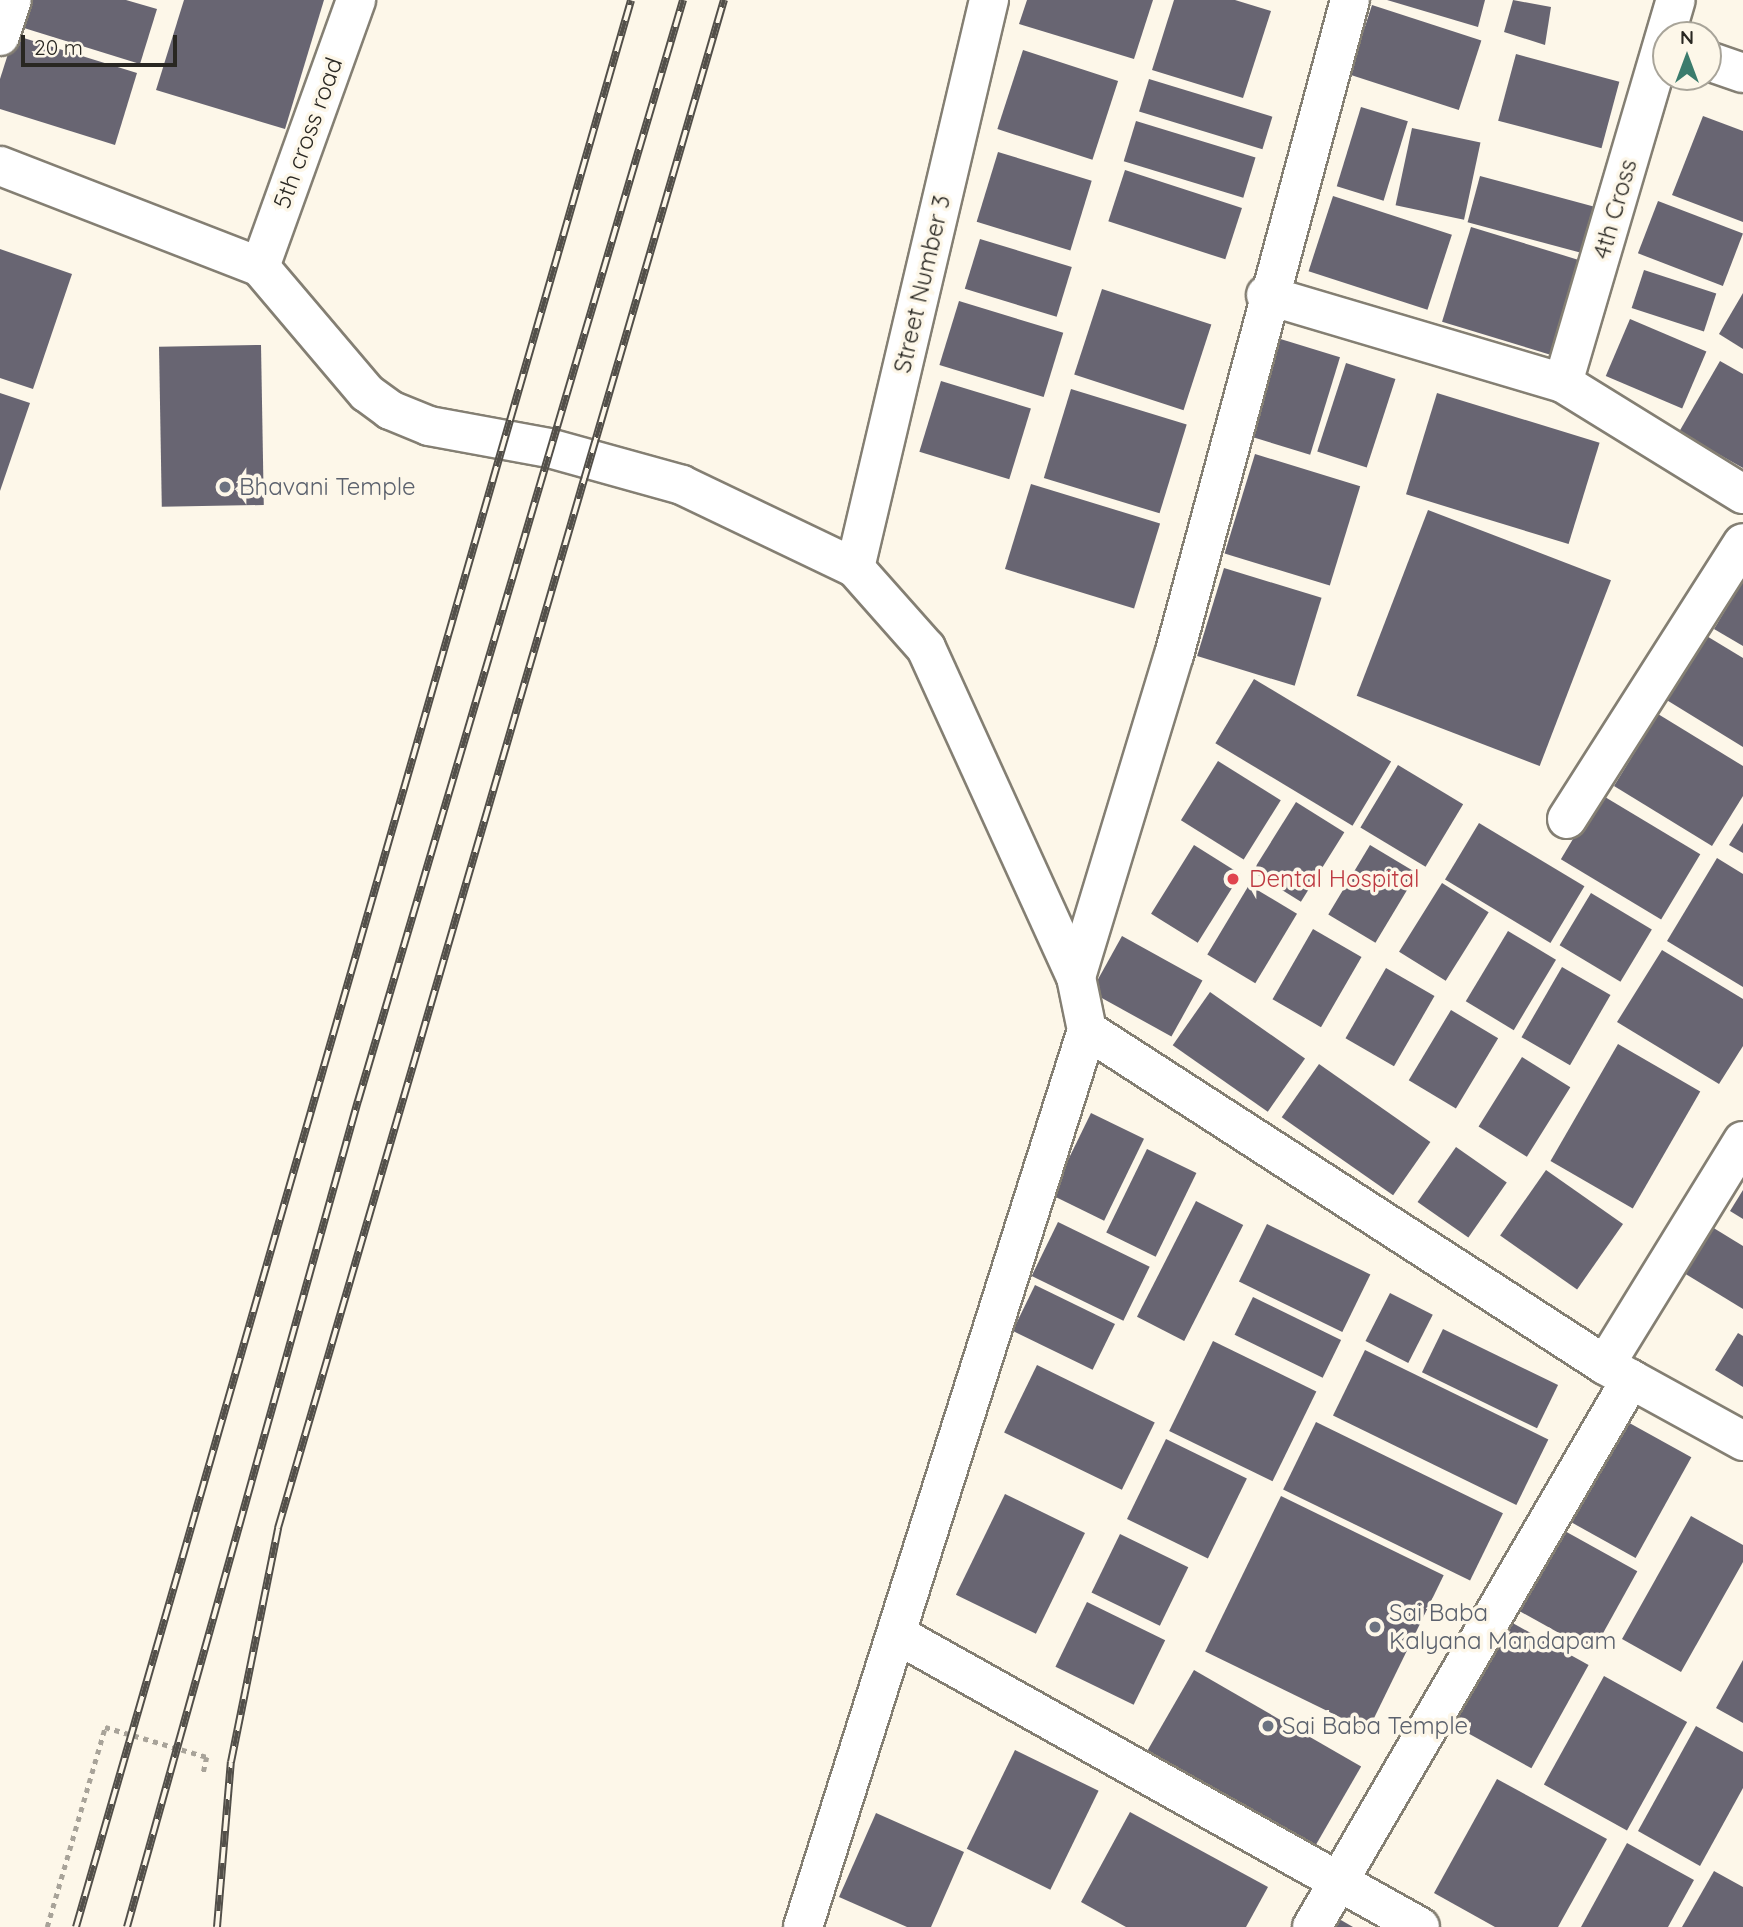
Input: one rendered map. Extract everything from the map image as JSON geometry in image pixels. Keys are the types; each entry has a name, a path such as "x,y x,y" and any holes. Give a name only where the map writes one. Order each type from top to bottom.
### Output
{"street":[{"path":"0,36 12,0"},
{"name":"5th cross road","path":"260,267 356,0"},
{"name":"Street Number 3","path":"855,568 989,0"},
{"path":"1076,977 1174,655 1266,295 1350,0"},
{"name":"4th Cross","path":"1671,21 1676,0"},
{"path":"1722,66 1743,73"},
{"name":"4th Cross","path":"1563,383 1652,88"},
{"path":"0,166 260,267 367,393 390,410 429,426 549,448 682,485 855,568 926,648 1076,977 1087,1030 898,1635 803,1927"},
{"path":"1266,295 1563,383 1743,494"},
{"path":"1567,819 1743,542"},
{"path":"1087,1030 1618,1372 1743,1441"},
{"path":"1312,1927 1743,1141"},
{"path":"898,1635 1336,1884 1420,1927"}],"path":[{"path":"47,1927 105,1727 207,1756 203,1774"}],"building":[{"path":"33,0 126,0 157,9 140,64 24,28"},
{"path":"184,0 324,0 285,129 156,90"},
{"path":"1027,0 1153,0 1134,59 1019,24"},
{"path":"1174,0 1235,0 1271,11 1243,98 1152,70"},
{"path":"1387,0 1485,0 1478,27"},
{"path":"1513,0 1551,7 1545,45 1504,32"},
{"path":"1372,5 1481,41 1459,110 1349,74"},
{"path":"14,35 137,73 115,145 0,109 0,79"},
{"path":"1023,50 1118,81 1092,160 997,129"},
{"path":"1516,54 1619,82 1601,148 1498,121"},
{"path":"1149,79 1272,117 1262,149 1139,112"},
{"path":"1361,107 1408,121 1384,201 1337,186"},
{"path":"1703,116 1743,131 1743,222 1672,195"},
{"path":"1136,121 1256,158 1243,198 1124,161"},
{"path":"1412,128 1480,143 1464,220 1396,205"},
{"path":"998,152 1092,181 1070,250 977,222"},
{"path":"1125,170 1242,208 1225,259 1108,221"},
{"path":"1480,176 1606,210 1593,256 1468,222"},
{"path":"1333,196 1452,235 1427,310 1309,271"},
{"path":"1658,201 1743,234 1723,286 1638,253"},
{"path":"1471,227 1587,262 1558,357 1442,322"},
{"path":"980,239 1072,267 1057,317 965,289"},
{"path":"0,249 72,274 33,389 0,378"},
{"path":"1644,270 1716,293 1704,332 1632,308"},
{"path":"1102,289 1211,325 1184,410 1074,375"},
{"path":"1743,293 1743,349 1719,334"},
{"path":"959,301 1063,333 1044,397 939,365"},
{"path":"1630,319 1706,351 1682,409 1606,376"},
{"path":"1274,337 1340,357 1310,455 1244,435"},
{"path":"261,345 264,505 162,507 159,347"},
{"path":"1720,361 1743,374 1743,468 1679,432"},
{"path":"1346,363 1395,379 1367,468 1317,451"},
{"path":"941,381 1031,408 1009,479 919,452"},
{"path":"1071,389 1187,424 1160,513 1044,478"},
{"path":"0,393 30,403 0,491"},
{"path":"1437,393 1600,443 1569,544 1406,494"},
{"path":"1255,454 1360,486 1330,586 1225,553"},
{"path":"1031,484 1160,523 1134,609 1005,569"},
{"path":"1428,510 1611,580 1540,766 1357,696"},
{"path":"1224,568 1322,598 1295,686 1197,656"},
{"path":"1743,580 1743,646 1714,629"},
{"path":"1705,635 1743,658 1743,747 1665,699"},
{"path":"1254,679 1391,761 1353,826 1215,743"},
{"path":"1658,714 1743,766 1743,796 1712,846 1614,786"},
{"path":"1218,761 1281,800 1244,860 1181,820"},
{"path":"1398,765 1463,804 1426,867 1360,828"},
{"path":"1600,794 1700,854 1661,919 1561,859"},
{"path":"1296,802 1344,832 1301,902 1253,872"},
{"path":"1479,823 1584,886 1550,943 1445,880"},
{"path":"1743,823 1743,853 1729,845"},
{"path":"1194,845 1241,874 1198,943 1151,914"},
{"path":"1370,845 1417,873 1375,943 1328,914"},
{"path":"1717,858 1743,874 1743,987 1667,941"},
{"path":"1442,883 1489,912 1446,981 1399,952"},
{"path":"1249,885 1297,914 1255,983 1207,954"},
{"path":"1591,893 1652,930 1620,982 1560,945"},
{"path":"1313,929 1361,957 1321,1027 1272,999"},
{"path":"1508,931 1556,960 1514,1030 1466,1001"},
{"path":"1122,936 1202,981 1171,1037 1091,992"},
{"path":"1662,950 1743,999 1743,1046 1719,1084 1617,1022"},
{"path":"1562,967 1610,995 1570,1065 1522,1037"},
{"path":"1386,968 1434,996 1394,1066 1346,1038"},
{"path":"1210,992 1305,1059 1268,1112 1173,1045"},
{"path":"1451,1010 1498,1038 1456,1109 1409,1080"},
{"path":"1618,1044 1700,1092 1633,1208 1550,1161"},
{"path":"1522,1057 1570,1087 1527,1157 1479,1127"},
{"path":"1319,1064 1430,1142 1393,1195 1282,1117"},
{"path":"1091,1113 1144,1139 1104,1221 1051,1195"},
{"path":"1456,1147 1507,1183 1468,1237 1418,1202"},
{"path":"1147,1149 1196,1173 1156,1257 1106,1233"},
{"path":"1546,1170 1623,1224 1577,1289 1500,1236"},
{"path":"1743,1190 1743,1219 1730,1211"},
{"path":"1196,1201 1243,1225 1184,1341 1137,1317"},
{"path":"1058,1222 1150,1267 1123,1321 1032,1276"},
{"path":"1267,1224 1370,1274 1342,1332 1239,1282"},
{"path":"1712,1227 1743,1246 1743,1309 1684,1273"},
{"path":"1035,1285 1115,1324 1093,1370 1013,1331"},
{"path":"1390,1293 1433,1315 1408,1363 1365,1341"},
{"path":"1253,1297 1341,1340 1323,1378 1235,1335"},
{"path":"1443,1329 1558,1385 1537,1428 1422,1372"},
{"path":"1738,1333 1743,1336 1743,1387 1715,1370"},
{"path":"1213,1341 1316,1391 1273,1481 1169,1431"},
{"path":"1365,1350 1548,1439 1516,1505 1333,1416"},
{"path":"1037,1365 1155,1422 1122,1490 1004,1432"},
{"path":"1624,1420 1691,1457 1636,1558 1568,1521"},
{"path":"1316,1422 1503,1513 1470,1581 1283,1489"},
{"path":"1166,1439 1247,1478 1208,1558 1127,1519"},
{"path":"1005,1494 1085,1533 1036,1634 956,1595"},
{"path":"1281,1496 1444,1575 1368,1731 1205,1651"},
{"path":"1691,1516 1743,1545 1743,1562 1681,1672 1622,1639"},
{"path":"1563,1530 1637,1571 1593,1652 1518,1610"},
{"path":"1120,1534 1188,1567 1160,1626 1092,1592"},
{"path":"1087,1602 1165,1640 1134,1705 1055,1667"},
{"path":"1509,1621 1589,1665 1531,1768 1452,1724"},
{"path":"1743,1660 1743,1723 1716,1708"},
{"path":"1194,1670 1361,1766 1309,1857 1142,1760"},
{"path":"1604,1676 1687,1722 1627,1831 1544,1784"},
{"path":"1696,1726 1743,1752 1743,1788 1700,1866 1638,1831"},
{"path":"1015,1750 1099,1791 1050,1890 967,1849"},
{"path":"1497,1779 1607,1839 1558,1927 1495,1927 1434,1893"},
{"path":"1130,1812 1268,1887 1246,1927 1126,1927 1081,1902"},
{"path":"876,1813 964,1852 931,1927 907,1927 839,1897"},
{"path":"1627,1843 1694,1880 1668,1927 1581,1927"},
{"path":"1714,1871 1743,1887 1743,1927 1682,1927"},
{"path":"1327,1912 1353,1927 1319,1927"}],"railway":[{"path":"76,1927 631,0"},
{"path":"127,1927 358,1101 683,0"},
{"path":"217,1927 231,1762 278,1528 724,0"}],"place":[{"name":"Bhavani Temple","path":"225,487"},
{"name":"Dental Hospital","path":"1233,879"},
{"name":"Sai Baba Kalyana Mandapam","path":"1375,1627"},
{"name":"Sai Baba Temple","path":"1268,1726"}]}
